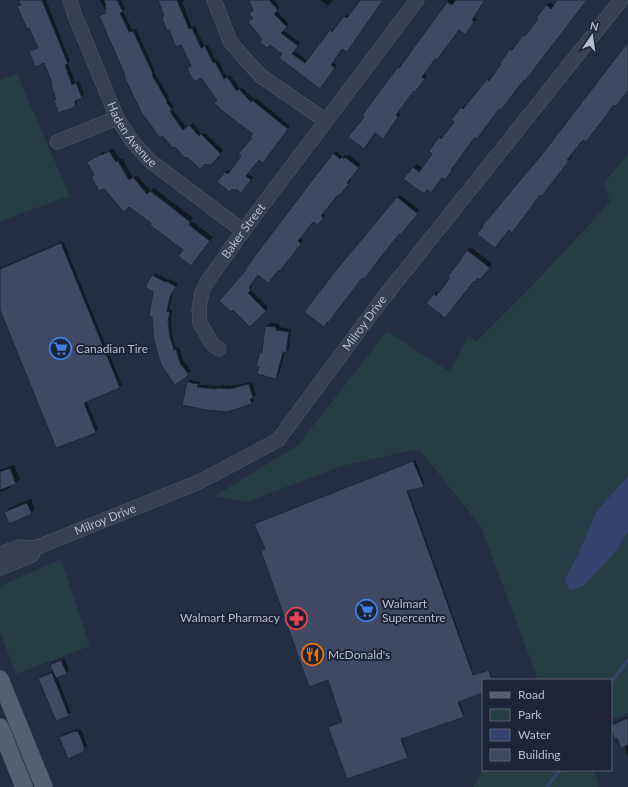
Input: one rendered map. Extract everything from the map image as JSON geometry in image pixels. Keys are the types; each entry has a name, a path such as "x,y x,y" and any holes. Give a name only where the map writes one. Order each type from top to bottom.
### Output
{"main road":[{"path":"0,679 44,787"},
{"path":"0,727 24,787"}],"street":[{"name":"Haden Avenue","path":"70,0 117,118 132,141 149,160 243,231"},
{"path":"214,0 230,41 244,58 261,76 326,121"},
{"name":"Baker Street","path":"219,349 212,344 200,323 198,310 202,292 207,282 243,231 417,0"},
{"name":"Milroy Drive","path":"0,554 19,547 34,548 199,482 278,440 381,301 621,0"},
{"path":"56,142 117,118"},
{"name":"Milroy Drive","path":"0,568 32,555 34,548"}],"green space":[{"path":"17,74 70,196 0,221 0,80"},
{"path":"628,154 628,476 596,512 579,552 565,579 611,557 628,533 628,713 612,720 612,679 536,679 537,677 481,527 419,449 342,466 247,502 215,496 298,445 387,331 450,372 468,335 477,341 529,289 610,202 604,183"},
{"path":"61,559 90,646 16,674 0,632 0,586"},
{"path":"482,771 594,771 600,787 473,787"}],"water":[{"path":"628,476 628,533 611,557 583,586 570,591 565,579 579,552 596,512"}],"building":[{"path":"18,0 42,0 68,64 65,65 72,85 76,83 82,98 75,101 75,107 58,113 54,100 56,100 51,84 52,83 44,63 35,67 29,51 38,48 29,28 27,29 17,6 21,5"},
{"path":"104,0 117,0 123,12 120,13 129,32 133,31 153,74 152,75 167,101 166,102 172,110 170,111 183,130 189,125 199,136 201,134 221,154 210,166 205,164 200,169 187,157 186,159 162,136 160,138 141,112 99,16 106,13 104,11 106,10 106,5"},
{"path":"158,0 177,0 189,29 192,28 201,48 205,46 213,63 215,62 224,79 227,77 237,91 239,89 251,102 252,100 288,129 263,163 259,160 246,176 251,180 241,193 236,189 234,191 232,189 230,192 217,182 225,172 228,174 241,156 238,154 252,138 250,137 253,134 214,103 217,100 201,78 194,82 187,68 191,66 181,45 176,47 169,30 167,31 162,18 164,16"},
{"path":"249,0 269,0 278,10 274,14 287,27 281,33 298,46 292,54 305,63 330,30 332,32 344,16 347,18 360,0 383,0 347,52 342,49 331,65 335,68 320,89 279,58 282,54 270,45 267,48 260,42 262,39 248,22 253,18 249,14 253,10"},
{"path":"456,0 485,0 472,20 474,22 465,35 459,30 437,60 435,59 422,77 425,79 396,115 398,117 383,139 375,133 364,149 348,137 364,117 362,116 373,100 398,67 399,68 447,2 452,5"},
{"path":"557,0 587,0 525,81 524,80 501,110 499,109 477,139 475,137 445,180 442,178 431,193 427,190 424,194 403,179 413,167 419,172 432,154 429,151 439,137 441,139 454,122 451,120 461,107 463,109 487,79 489,81 510,49 512,50 523,35 525,36 538,19 536,18 546,5 551,9"},
{"path":"628,42 628,91 616,106 614,105 586,142 583,140 567,160 569,161 542,196 540,195 512,233 509,230 495,248 477,234 483,227 482,226 543,153"},
{"path":"109,151 116,162 118,161 129,180 133,177 147,194 150,191 190,222 189,225 210,241 191,266 178,256 183,250 150,225 151,223 129,207 124,212 104,189 99,191 91,177 94,175 87,162"},
{"path":"333,153 340,159 342,157 344,159 345,157 359,168 347,183 349,184 321,216 323,218 318,225 313,222 298,241 301,244 280,271 279,270 268,283 258,275 249,288 251,290 248,293 266,311 250,327 233,310 231,312 219,301 247,269 246,268 257,253"},
{"path":"397,197 418,214 400,235 399,234 364,279 362,278 324,327 304,312 337,269"},
{"name":"Canadian Tire","path":"61,243 120,388 84,403 96,433 56,448 0,310 0,269"},
{"path":"467,250 490,268 480,280 478,278 475,282 474,281 445,318 426,303 434,294 436,296 450,278 448,276"},
{"path":"152,275 176,287 170,296 167,312 170,312 168,322 170,337 174,350 176,349 180,363 189,375 175,385 161,365 154,341 152,317 149,317 153,292 145,287"},
{"path":"265,326 276,327 276,330 289,332 286,353 283,352 276,379 257,374 259,367 256,366 260,352 262,353"},
{"path":"187,382 198,384 197,387 217,389 229,389 249,384 253,398 250,399 252,404 227,412 206,410 182,405"},
{"name":"Walmart Supercentre","path":"413,461 424,487 407,491 473,675 489,670 492,679 482,679 482,693 458,702 464,717 401,739 408,758 347,779 328,727 342,722 328,680 309,687 261,551 265,549 254,524"},
{"path":"10,468 16,484 0,490 0,472"},
{"path":"27,503 32,514 9,524 4,512"},
{"path":"61,660 67,674 56,678 50,665"},
{"path":"52,673 69,716 56,721 38,678"},
{"path":"628,718 628,745 621,748 617,738 615,739 612,732 612,725"},
{"path":"78,731 85,749 83,750 84,752 68,759 59,737"}],"waterway":[{"path":"612,682 628,660"},
{"path":"547,787 559,771"}],"place":[{"name":"Canadian Tire","path":"60,349"},
{"name":"Walmart Supercentre","path":"366,611"},
{"name":"Walmart Pharmacy","path":"296,618"},
{"name":"McDonald's","path":"312,655"}]}
